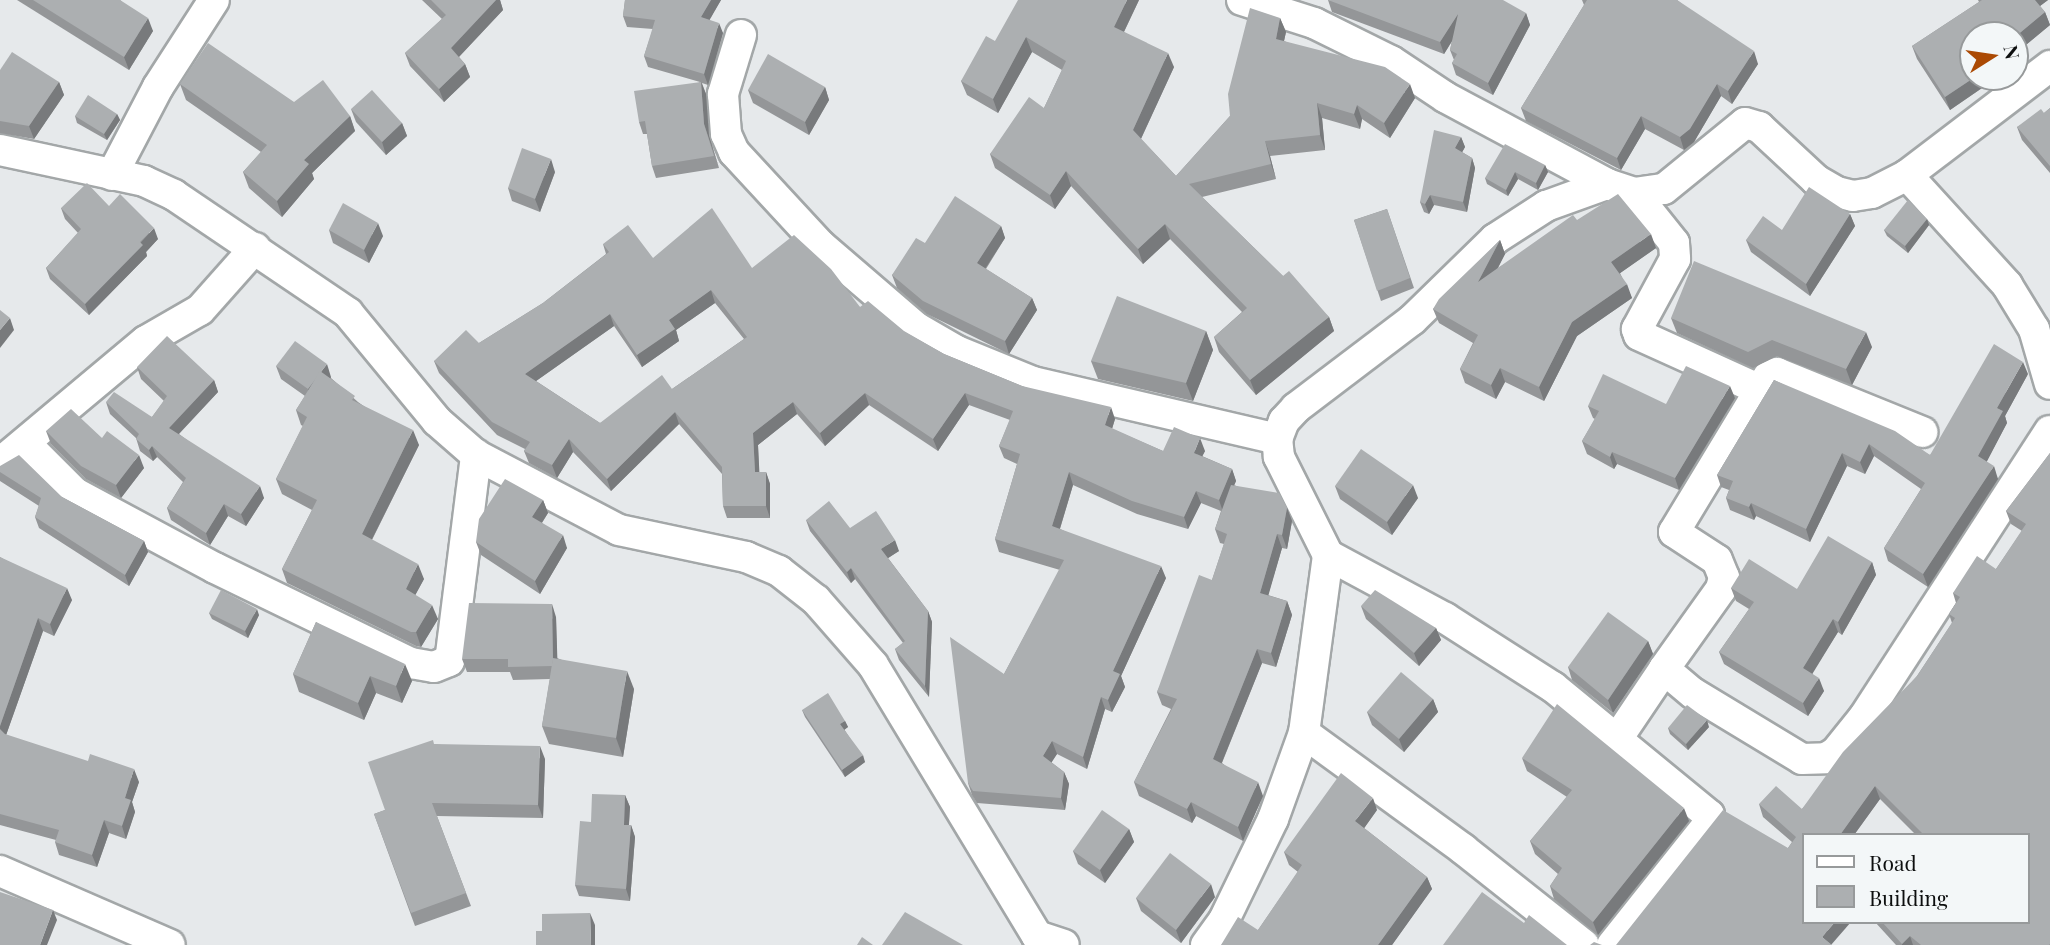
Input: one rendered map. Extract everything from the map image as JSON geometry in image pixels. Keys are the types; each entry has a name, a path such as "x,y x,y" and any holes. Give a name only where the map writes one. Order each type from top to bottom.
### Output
{"street":[{"path":"112,175 158,87 214,0"},
{"path":"1242,0 1314,23 1391,61 1445,97 1621,188 1674,243 1675,259 1637,329 1639,335 1760,390"},
{"path":"741,35 723,94 726,134 734,152 820,245 917,328 957,351 1033,382 1277,439"},
{"path":"1612,945 1711,818 1553,687 1488,645 1328,555 1279,457 1277,439 1284,421 1296,408 1412,320 1519,219 1621,188 1664,189 1745,123 1759,127 1816,180 1837,192 1853,196 1872,192 1907,175 2050,66"},
{"path":"0,150 144,181 174,195 255,247 348,313 437,421 476,455 619,530 746,557 779,571 816,600 873,665 1045,942"},
{"path":"1907,175 2007,285 2034,329 2050,384"},
{"path":"0,463 146,341 200,310 255,247"},
{"path":"1617,739 1721,589 1724,577 1717,560 1674,532 1768,377 1777,373 1922,432"},
{"path":"1664,669 1693,692 1802,759 1814,760 1836,752 2050,430"},
{"path":"26,444 75,493 215,568 411,663 434,667 449,661 451,654 476,455"},
{"path":"1206,945 1224,920 1273,819 1304,733 1328,555"},
{"path":"1304,733 1463,849 1584,945"},
{"path":"0,870 170,945"}],"building":[{"path":"33,0 120,0 148,18 124,57"},
{"path":"431,0 496,0 451,48 465,64 439,89 405,53 446,15"},
{"path":"625,0 711,0 701,17 719,23 704,74 644,56 655,20 623,16"},
{"path":"1018,0 1127,0 1114,27 1168,53 1133,130 1176,176 1230,116 1228,94 1250,8 1280,18 1276,39 1385,67 1410,84 1384,123 1357,105 1354,114 1317,103 1320,135 1265,141 1271,164 1189,184 1283,276 1289,271 1329,317 1250,380 1214,337 1247,308 1165,224 1138,249 1066,171 1050,195 990,154 1029,97 1044,108 1066,61 1026,37 993,99 961,81 986,36 995,41"},
{"path":"1328,0 1503,0 1526,13 1488,83 1452,63 1457,54 1450,50 1458,14 1440,42"},
{"path":"1587,0 1677,0 1754,51 1728,91 1717,84 1690,129 1680,137 1641,116 1617,158 1521,108"},
{"path":"1982,0 2035,0 2045,12 2029,25 2029,21 1959,21 1959,88 1945,97 1912,46"},
{"path":"208,43 294,102 323,80 350,116 304,160 309,164 277,201 243,172 267,145 180,84"},
{"path":"12,52 59,82 29,126 0,121 0,70"},
{"path":"768,54 825,87 805,122 748,90"},
{"path":"701,82 704,124 714,156 652,166 645,121 639,122 634,91"},
{"path":"372,90 402,123 382,142 351,109"},
{"path":"88,95 117,114 104,134 75,116"},
{"path":"2050,108 2050,166 2017,127 2041,109 2044,113"},
{"path":"1434,130 1461,137 1455,148 1472,158 1463,202 1430,195 1425,204 1420,202"},
{"path":"1505,144 1545,165 1536,183 1515,172 1506,190 1485,178"},
{"path":"522,148 551,159 535,199 508,188"},
{"path":"87,183 109,206 120,194 154,228 140,242 143,245 85,304 46,268 81,229 61,208"},
{"path":"1809,187 1850,214 1806,284 1746,240 1763,216 1782,230"},
{"path":"1618,194 1651,234 1611,262 1627,284 1572,322 1539,387 1500,368 1491,385 1460,369 1478,335 1433,309 1439,299 1500,240 1478,282 1573,215 1577,220"},
{"path":"955,196 1001,226 977,263 1032,298 1005,341 923,301 892,275 916,238 925,243"},
{"path":"1908,200 1927,219 1905,246 1884,230"},
{"path":"343,203 378,223 364,250 329,230"},
{"path":"712,208 752,268 794,235 831,269 860,307 868,301 904,331 944,354 1022,386 1111,407 1105,425 1163,451 1174,427 1200,438 1194,453 1232,469 1219,500 1196,491 1184,517 1132,501 1069,472 1052,526 1161,566 1113,671 1120,674 1108,700 1101,697 1083,757 1052,741 1043,756 1064,772 1061,798 973,791 968,783 950,637 1004,674 1064,560 995,539 1020,454 999,446 1013,411 965,393 933,439 865,393 820,433 793,402 753,433 755,472 766,472 766,506 723,506 722,467 675,412 607,479 569,439 552,465 524,451 530,442 492,422 434,361 466,330 479,343 543,303 609,252 603,244 628,225 653,258","holes":["711,290 747,337 672,389 662,375 600,423 525,374 610,314 637,355 675,329 669,320"]},
{"path":"1387,209 1410,278 1377,291 1354,220"},
{"path":"1694,261 1866,332 1846,369 1772,340 1748,352 1671,318"},
{"path":"1117,296 1206,331 1186,383 1091,361"},
{"path":"0,310 10,318 0,330"},
{"path":"167,336 214,380 169,428 260,486 241,514 224,504 206,533 167,508 186,478 152,446 149,450 136,439 139,434 106,402 114,392 152,417 167,396 137,367"},
{"path":"295,341 327,364 308,389 276,366"},
{"path":"1994,344 2023,362 1997,408 2003,411 1978,456 1994,466 1923,574 1884,548 1925,483 1869,444 1860,462 1842,453 1806,529 1751,503 1749,507 1726,498 1733,481 1717,475 1774,380 1895,431 1930,455"},
{"path":"1686,366 1730,386 1675,478 1612,452 1610,457 1582,441 1599,411 1588,406 1603,374 1666,404"},
{"path":"320,371 355,396 352,400 413,430 362,534 418,564 406,589 432,605 416,632 411,632 282,569 317,500 276,479 307,417 296,410"},
{"path":"71,409 102,438 107,431 139,455 116,485 81,466 46,431"},
{"path":"1361,449 1413,485 1387,522 1335,486"},
{"path":"2050,453 2050,944 1921,945 1910,936 1902,944 1884,924 2029,924 2029,833 1922,833 1875,786 1841,833 1801,833 1801,924 1833,924 1822,937 1832,945 1616,945 1723,810 1788,848 1796,837 1759,804 1776,786 1802,809 1843,752 1917,676 1955,618 1949,614 1960,597 1953,593 1977,556 1996,569 2026,524 2006,511"},
{"path":"19,455 62,497 144,541 125,575 35,517 41,498 0,472 0,466"},
{"path":"505,479 543,500 532,517 563,535 535,581 476,542 479,519"},
{"path":"1231,485 1279,493 1287,508 1282,535 1277,534 1260,593 1287,601 1271,653 1257,649 1213,759 1258,782 1238,827 1191,802 1187,809 1134,782 1177,699 1157,692 1199,575 1212,580 1227,534 1215,529"},
{"path":"829,501 850,528 876,511 895,540 881,549 928,611 925,686 895,649 905,641 851,568 847,572 806,520"},
{"path":"1828,536 1872,562 1838,622 1833,619 1803,668 1819,678 1803,703 1719,652 1754,602 1731,588 1749,559 1797,589"},
{"path":"0,557 67,588 50,624 38,618 0,726"},
{"path":"221,590 257,609 245,631 209,613"},
{"path":"1375,590 1436,628 1414,653 1361,606"},
{"path":"469,603 552,604 552,666 508,667 508,659 462,659"},
{"path":"1608,612 1648,641 1608,700 1568,667"},
{"path":"316,622 405,664 396,686 370,676 358,703 293,674"},
{"path":"553,658 627,671 616,738 542,726"},
{"path":"1401,672 1433,699 1399,739 1367,712"},
{"path":"828,693 845,721 840,724 863,755 842,770 802,710"},
{"path":"1557,704 1684,808 1593,922 1550,886 1562,868 1530,841 1572,790 1522,758"},
{"path":"1687,705 1707,720 1686,744 1668,728"},
{"path":"0,729 5,734 88,761 90,754 134,769 125,798 131,800 122,826 104,820 92,855 55,842 59,830 0,814"},
{"path":"433,740 434,744 540,746 538,805 432,803 466,893 411,913 374,814 385,810 368,762"},
{"path":"1341,773 1373,798 1355,821 1427,877 1378,945 1221,945 1238,917 1258,930 1302,865 1284,852"},
{"path":"592,794 625,795 624,825 631,825 626,889 575,885 580,821 591,822"},
{"path":"1102,810 1129,829 1100,870 1073,851"},
{"path":"1170,853 1211,884 1176,930 1136,898"},
{"path":"0,892 53,910 40,945 0,945"},
{"path":"1482,892 1524,923 1529,915 1567,945 1443,945"},
{"path":"905,912 963,945 882,945"},
{"path":"590,913 591,945 536,945 536,931 542,931 542,914"},
{"path":"862,937 873,945 857,945"}]}
